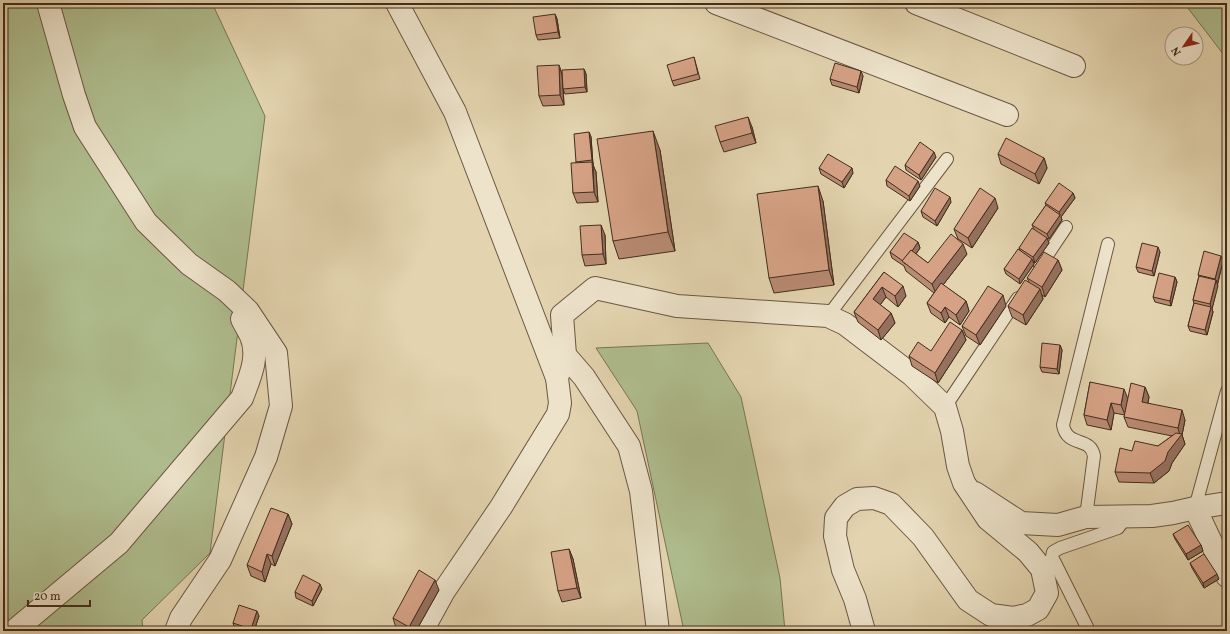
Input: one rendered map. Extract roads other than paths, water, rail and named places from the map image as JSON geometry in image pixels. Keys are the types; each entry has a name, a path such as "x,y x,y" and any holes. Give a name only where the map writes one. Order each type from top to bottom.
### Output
{"street":[{"path":"48,3 74,95 85,127 146,222 189,264 227,291 248,311 276,354 281,406 266,457 220,560 181,618 176,631"},
{"path":"397,3 455,112 557,378 560,403 558,414 501,507 444,591 422,631"},
{"path":"716,3 1007,115"},
{"path":"916,3 1074,66"},
{"path":"557,378 565,355 562,315 595,288 677,306 828,316 845,324 912,375 945,407 952,431 958,466 968,490 988,519 1028,552 1042,569 1046,592 1038,608 1027,615 1013,618 991,615 968,600 923,537 891,504 874,498 857,499 845,506 836,518 835,536 843,570 855,599 864,631"},
{"path":"14,631 119,543 242,398 252,370 254,353 251,338 227,291"},
{"path":"565,355 584,377 629,446 641,491 658,631"},
{"path":"968,490 993,504 1021,523 1058,525 1086,517 1120,517 1173,513 1227,503"},
{"path":"1194,508 1227,576"}],"lane":[{"path":"828,316 947,159"},
{"path":"1032,278 1066,227"},
{"path":"1086,517 1094,451 1090,446 1070,438 1065,433 1063,425 1108,244"},
{"path":"945,407 1023,291"},
{"path":"1194,508 1227,391"},
{"path":"1089,631 1052,557 1053,552 1060,548 1118,528 1121,524 1120,517"}]}
